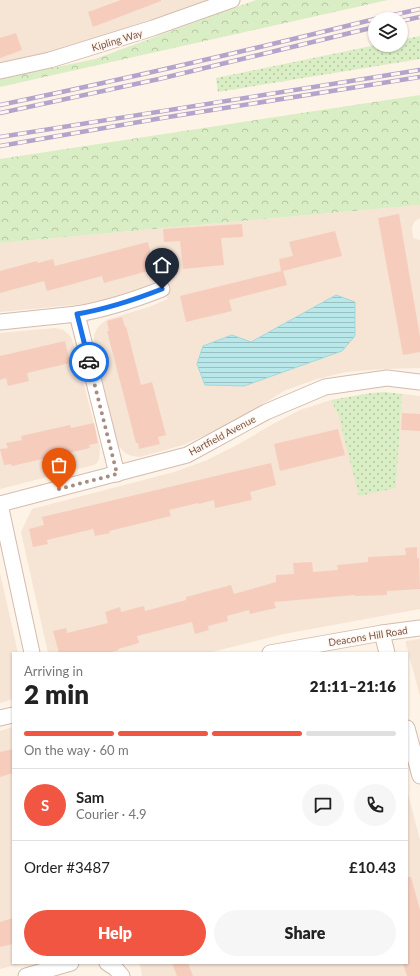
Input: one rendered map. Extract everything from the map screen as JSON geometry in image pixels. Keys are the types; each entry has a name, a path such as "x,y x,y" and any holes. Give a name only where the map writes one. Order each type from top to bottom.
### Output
{"street":[{"name":"Kipling Way","path":"0,71 50,60 153,28 232,0"},
{"path":"0,322 77,314 100,310 134,300 162,289"},
{"path":"77,314 117,474"},
{"name":"Hartfield Avenue","path":"32,652 0,504 187,455 266,412 325,387 387,378 420,382"},
{"name":"Deacons Hill Road","path":"276,652 382,633 420,628"},
{"path":"382,633 387,652"},
{"path":"0,718 12,715"},
{"path":"408,732 420,776"},
{"path":"26,976 68,964"},
{"path":"108,964 115,968 122,976"}],"shaded area":[{"path":"0,0 210,0 76,46 0,64"},
{"path":"420,205 420,218 415,221 412,228 413,237 420,240 420,368 346,372 317,379 286,390 225,426 183,445 140,457 129,455 118,445 94,345 94,335 98,327 106,320 149,307 168,299 159,281 104,300 84,304 0,312 0,243"},
{"path":"55,328 63,330 71,337 100,447 99,459 94,465 0,489 0,333"},
{"path":"402,394 420,396 420,609 284,634 212,652 48,652 21,532 32,509 174,472 205,461 300,410 331,400 339,417 396,488"},
{"path":"0,573 18,652 12,652 12,699 0,703"},
{"path":"420,639 420,696 406,641"},
{"path":"12,727 12,964 19,964 0,969 0,731"},
{"path":"408,794 420,840 420,976 142,976 139,964 408,964"}],"green space":[{"path":"256,0 388,0 0,87 0,79 95,59"},
{"path":"420,36 420,59 218,92 216,78 368,47 368,52 408,52 408,39"},
{"path":"420,95 420,205 0,243 0,159"},
{"path":"385,392 402,394 396,488 359,496 339,417 331,400"}],"water":[{"path":"336,295 355,302 355,336 342,351 244,386 205,385 197,364 203,346 232,335 251,342"}],"building":[{"path":"121,0 161,1 93,27 88,12"},
{"path":"16,33 22,50 0,58 0,38"},
{"path":"399,214 420,337 420,352 403,355 378,218"},
{"path":"242,224 243,237 221,238 224,265 183,269 180,241 164,242 163,229"},
{"path":"335,231 342,256 283,271 287,285 229,300 232,311 186,322 180,296 281,271 279,259 293,256 289,242"},
{"path":"148,242 155,269 104,283 102,276 47,291 44,281 0,293 0,271 37,261 38,263 53,259 55,266"},
{"path":"122,317 125,327 126,326 141,385 152,382 166,435 158,437 160,444 139,449 138,443 136,443 107,331 109,331 107,321"},
{"path":"65,341 70,363 27,373 29,381 8,386 6,378 0,380 0,356"},
{"path":"402,413 420,414 420,431 401,430"},
{"path":"94,423 98,443 89,445 90,448 12,466 11,464 4,465 0,449 8,448 6,443 22,440 21,436 70,425 71,428"},
{"path":"338,429 345,455 280,471 274,444"},
{"path":"271,463 276,485 250,492 252,500 215,508 214,500 198,503 169,510 171,516 109,531 110,533 95,536 93,529 47,540 48,544 33,547 29,529 44,525 42,517"},
{"path":"417,547 417,558 419,558 420,589 387,591 387,595 355,595 274,602 276,608 250,614 249,610 227,616 228,621 208,626 209,630 195,634 192,622 137,636 139,643 111,652 59,652 53,631 66,628 67,633 108,623 105,612 120,607 121,612 144,606 145,611 186,600 186,597 231,585 234,594 276,582 276,575 294,574 293,563 312,562 313,572 338,570 337,565 368,562 368,557 406,555 405,548"},
{"path":"12,749 12,773 0,777 0,752"},
{"path":"408,877 411,877 420,910 420,976 407,976 403,964 408,964"},
{"path":"12,918 12,944 0,947 0,922"},
{"path":"172,964 188,964 193,976 177,976"}],"railway":[{"path":"407,12 420,9"},
{"path":"408,20 420,17"},
{"path":"0,105 188,64 368,21"},
{"path":"0,113 159,79 368,29"},
{"path":"0,137 420,70"},
{"path":"0,146 162,118 420,77"}],"way so far":[{"path":"59,489 117,474 89,362"}],"route":[{"path":"89,362 77,314 100,310 134,300 162,289"}]}
